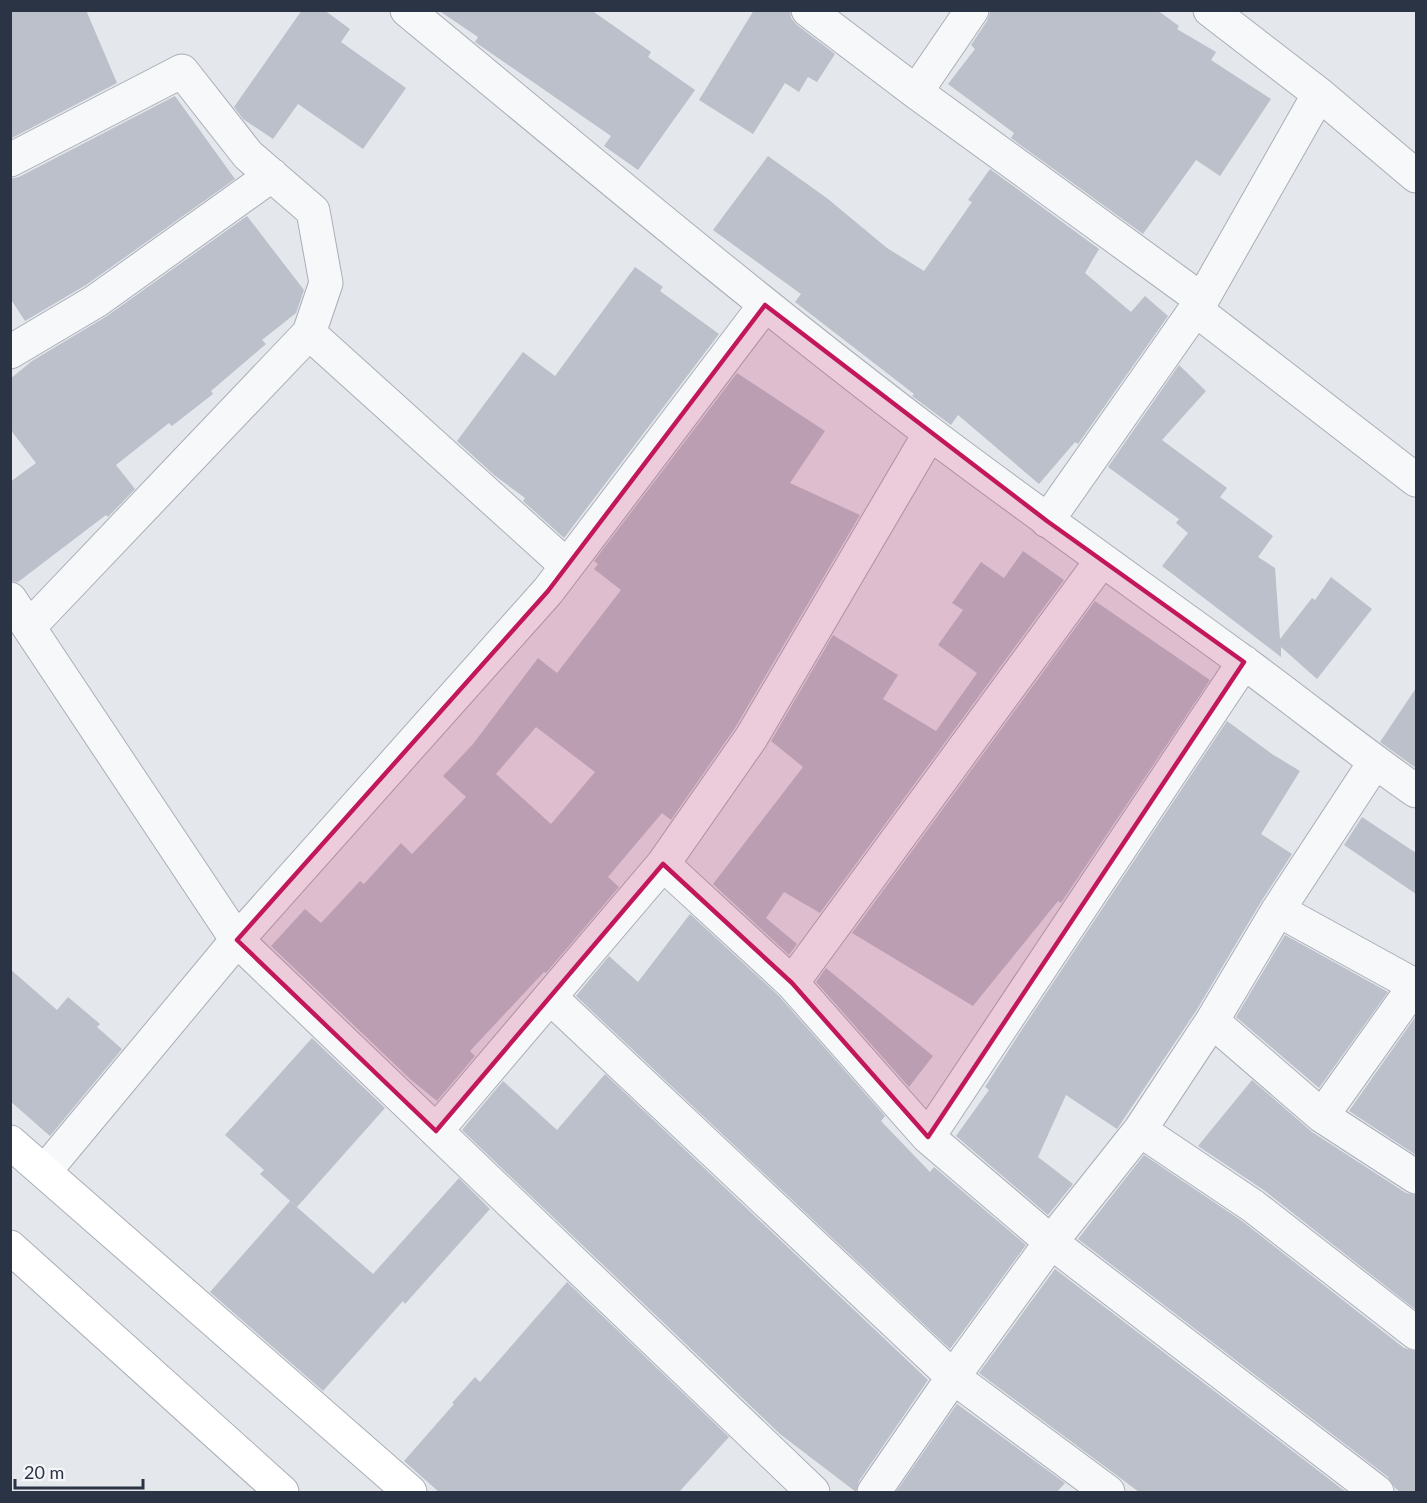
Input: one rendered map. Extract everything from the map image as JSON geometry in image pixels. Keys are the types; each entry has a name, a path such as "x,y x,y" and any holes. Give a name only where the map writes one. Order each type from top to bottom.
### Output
{"main road":[{"path":"10,1142 410,1492"},
{"path":"10,1248 282,1492"}],"street":[{"path":"406,10 765,305 930,433 1047,521 1244,662 1416,791"},
{"path":"808,10 1199,305 1416,480"},
{"path":"916,92 972,10"},
{"path":"1210,10 1319,94 1416,176"},
{"path":"10,160 182,70 248,155 313,211 326,283 309,333 30,626"},
{"path":"1047,521 1199,305 1319,94"},
{"path":"10,352 96,301 272,175"},
{"path":"45,1171 237,940 548,591 765,305"},
{"path":"309,333 567,566"},
{"path":"436,1131 663,864 751,738 930,433"},
{"path":"792,983 1101,560"},
{"path":"10,599 237,940 813,1492"},
{"path":"928,1137 1244,662"},
{"path":"874,1492 952,1377 1051,1242 1140,1130 1212,1021 1278,910 1375,762"},
{"path":"663,864 792,983 928,1137 1051,1242 1377,1492"},
{"path":"1278,910 1416,985 1322,1116"},
{"path":"550,997 952,1377 1108,1492"},
{"path":"1212,1021 1322,1116 1416,1177"},
{"path":"1140,1130 1253,1206 1416,1333"}],"highlighted area":[{"path":"765,305 1047,521 1244,662 928,1137 792,983 663,864 436,1131 237,940 548,591"}],"building":[{"path":"10,10 86,10 117,83 10,139"},
{"path":"302,10 324,10 350,29 341,42 406,88 363,149 298,104 273,139 243,119 234,107"},
{"path":"438,10 591,10 651,52 648,57 695,90 638,170 604,146 611,136 475,42 478,37"},
{"path":"754,10 790,10 791,18 797,25 835,54 817,82 808,77 799,92 785,83 753,134 699,100"},
{"path":"991,10 1157,10 1179,26 1177,29 1216,52 1211,60 1271,99 1220,176 1196,160 1143,234 1011,138 1014,133 948,84 975,49 971,45 987,21"},
{"path":"175,96 235,179 86,285 25,321 10,298 10,179 19,177"},
{"path":"768,156 828,199 887,248 924,271 972,202 968,200 990,169 1099,249 1085,273 1131,312 1145,296 1168,316 1078,444 1075,442 1039,484 958,415 951,425 912,396 914,394 795,302 801,294 713,230"},
{"path":"247,216 304,290 296,313 262,340 266,344 211,391 213,394 172,426 169,423 116,465 135,489 108,517 106,515 18,582 10,581 10,482 36,463 10,429 10,379 32,361 107,316"},
{"path":"635,267 663,287 660,291 719,334 564,538 523,501 525,498 494,475 457,441 523,352 555,376"},
{"path":"1179,365 1206,391 1162,440 1227,488 1220,497 1273,536 1258,557 1275,568 1280,639 1312,598 1315,600 1331,577 1372,609 1317,679 1281,647 1281,657 1162,566 1188,533 1176,523 1179,519 1108,467"},
{"path":"737,373 825,431 790,483 860,515 735,728 671,820 662,813 608,877 619,887 546,973 544,972 470,1051 475,1056 437,1101 410,1079 271,946 305,909 321,923 360,881 364,884 401,843 412,854 466,797 443,776 473,744 538,658 557,673 621,590 594,569 598,564 594,561","holes":["536,727 595,772 551,824 496,774"]},
{"path":"1023,551 1064,580 820,913 784,892 766,918 797,944 789,955 713,884 803,767 771,741 833,635 898,675 883,699 936,731 977,673 938,645 963,610 952,603 981,562 1004,578"},
{"path":"1095,601 1210,680 1061,903 1058,901 973,1006 852,933"},
{"path":"1416,688 1416,768 1380,742"},
{"path":"1227,721 1300,771 1261,834 1292,854 1196,1011 1117,1129 1066,1095 1038,1157 1073,1184 1048,1215 956,1136 989,1090 985,1087 1023,1028"},
{"path":"1362,817 1416,853 1416,894 1344,845"},
{"path":"690,914 779,996 885,1116 881,1121 930,1172 934,1167 1026,1245 950,1349 576,996 609,956 638,982"},
{"path":"1285,935 1388,992 1319,1088 1236,1017"},
{"path":"826,968 933,1056 909,1087 816,982"},
{"path":"10,969 57,1010 68,997 100,1024 97,1027 122,1049 50,1136 10,1101"},
{"path":"1416,1016 1416,1155 1349,1111"},
{"path":"312,1038 385,1108 297,1207 260,1174 264,1170 225,1135"},
{"path":"605,1074 928,1380 859,1481 856,1492 780,1434 462,1130 503,1081 557,1130"},
{"path":"1252,1080 1312,1132 1406,1193 1416,1195 1416,1310 1265,1191 1198,1146"},
{"path":"1144,1155 1242,1221 1404,1348 1416,1351 1416,1492 1400,1492 1388,1477 1078,1239"},
{"path":"459,1178 490,1209 405,1304 403,1301 323,1391 210,1292 290,1201 373,1274"},
{"path":"1055,1269 1346,1492 1139,1492 979,1373"},
{"path":"567,1282 729,1437 679,1492 439,1492 404,1461 475,1377 480,1382"},
{"path":"957,1404 1065,1483 1057,1492 896,1492"}]}
